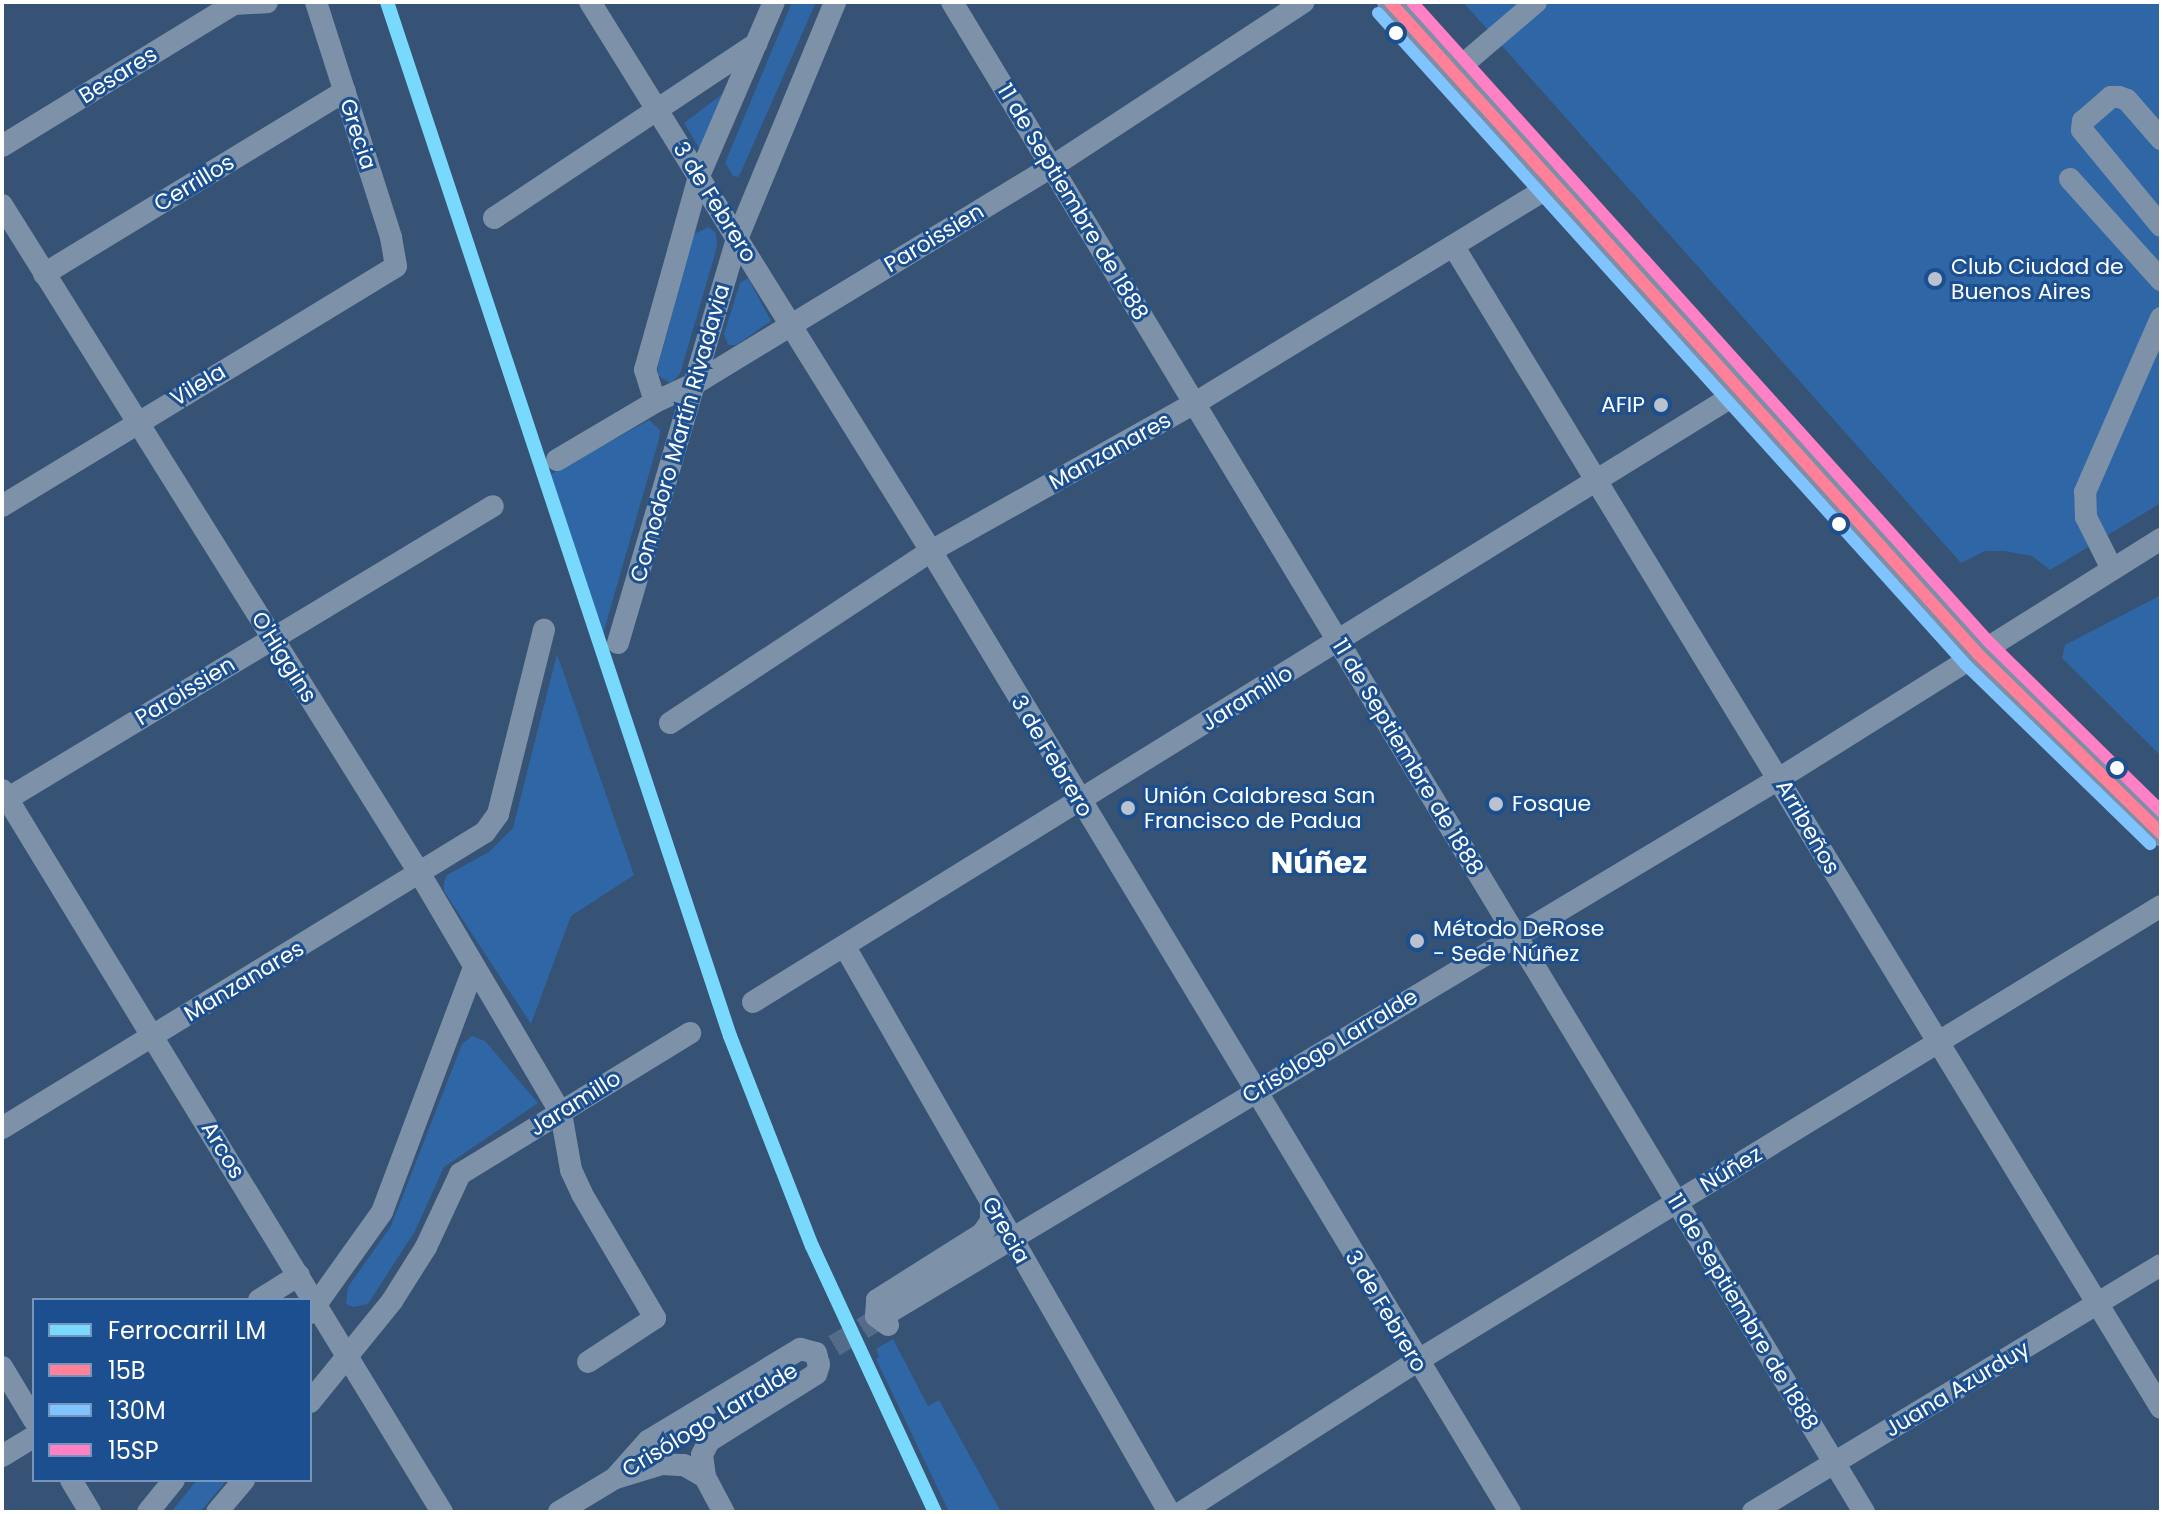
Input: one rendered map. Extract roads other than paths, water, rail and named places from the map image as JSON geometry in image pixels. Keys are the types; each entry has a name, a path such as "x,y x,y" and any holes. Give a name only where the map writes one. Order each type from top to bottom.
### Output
{"main road":[{"path":"1390,2 1978,654 2161,833"}],"street":[{"name":"Besares","path":"2,146 235,2 267,2"},
{"name":"Grecia","path":"316,2 391,237 396,266"},
{"name":"3 de Febrero","path":"590,2 931,551 1079,802 1510,1512"},
{"name":"Comodoro Martín Rivadavia","path":"655,402 645,370 699,176 774,2"},
{"name":"11 de Septiembre de 1888","path":"952,2 1050,168 1197,402 1864,1512"},
{"name":"Paroissien","path":"557,460 655,402 696,383 1050,168 1304,2"},
{"path":"1453,73 1536,2"},
{"name":"Comodoro Martín Rivadavia","path":"618,643 737,239 836,3"},
{"path":"494,218 756,44"},
{"name":"Cerrillos","path":"44,274 345,91"},
{"path":"2161,139 2127,100 2119,97 2111,97 2083,121 2082,130 2161,226"},
{"path":"2070,179 2161,280"},
{"name":"Manzanares","path":"670,723 931,551 1197,402 1553,185"},
{"name":"O'Higgins","path":"2,205 135,423 420,874 561,1113"},
{"name":"Arribeños","path":"1454,247 2161,1408"},
{"name":"Vilela","path":"2,506 396,266"},
{"path":"2112,569 2086,517 2085,492 2161,318"},
{"name":"Jaramillo","path":"753,1002 1739,392"},
{"name":"Paroissien","path":"4,797 493,506"},
{"name":"Crisólogo Larralde","path":"883,1316 1515,934 1780,778 2161,539"},
{"name":"Manzanares","path":"2,1128 485,832 498,814 544,630"},
{"name":"Arcos","path":"4,797 154,1035 299,1275 308,1298"},
{"name":"Núñez","path":"1182,1512 1417,1361 2161,906"},
{"name":"Grecia","path":"845,947 1169,1512"},
{"path":"313,1309 382,1212 474,967"},
{"name":"Jaramillo","path":"348,1358 392,1301 426,1247 460,1174 690,1033"},
{"path":"561,1113 571,1170 582,1194 655,1318 588,1362"},
{"name":"Crisólogo Larralde","path":"991,1205 991,1221 985,1232 881,1296 875,1308 877,1318 888,1325 899,1323 981,1273 1011,1239"},
{"name":"Juana Azurduy","path":"1753,1512 2161,1265"},
{"path":"262,1298 299,1275"},
{"name":"Arcos","path":"313,1309 348,1358 442,1512"},
{"name":"Crisólogo Larralde","path":"615,1478 648,1441 800,1349 816,1353 819,1365 816,1374 709,1441 702,1455 705,1477"},
{"path":"312,1400 348,1358"},
{"name":"Crisólogo Larralde","path":"559,1512 806,1363"},
{"path":"2,1367 32,1417"},
{"path":"2,1456 32,1438"},
{"path":"615,1478 671,1463 689,1467 705,1477 724,1512"},
{"path":"72,1482 90,1512"},
{"path":"148,1512 172,1482"},
{"path":"217,1512 242,1482"}],"tunnel":[{"path":"806,1363 883,1316"}],"rail line":[{"name":"LM","path":"387,2 730,1036 812,1246 935,1512"}],"place":[{"name":"Club Ciudad de Buenos Aires","path":"1935,279"},
{"name":"AFIP","path":"1661,405"},
{"name":"Fosque","path":"1496,804"},
{"name":"Unión Calabresa San Francisco de Padua","path":"1128,808"},
{"name":"Método DeRose - Sede Núñez","path":"1417,941"}],"district":[{"name":"Núñez","path":"1319,863"}]}
